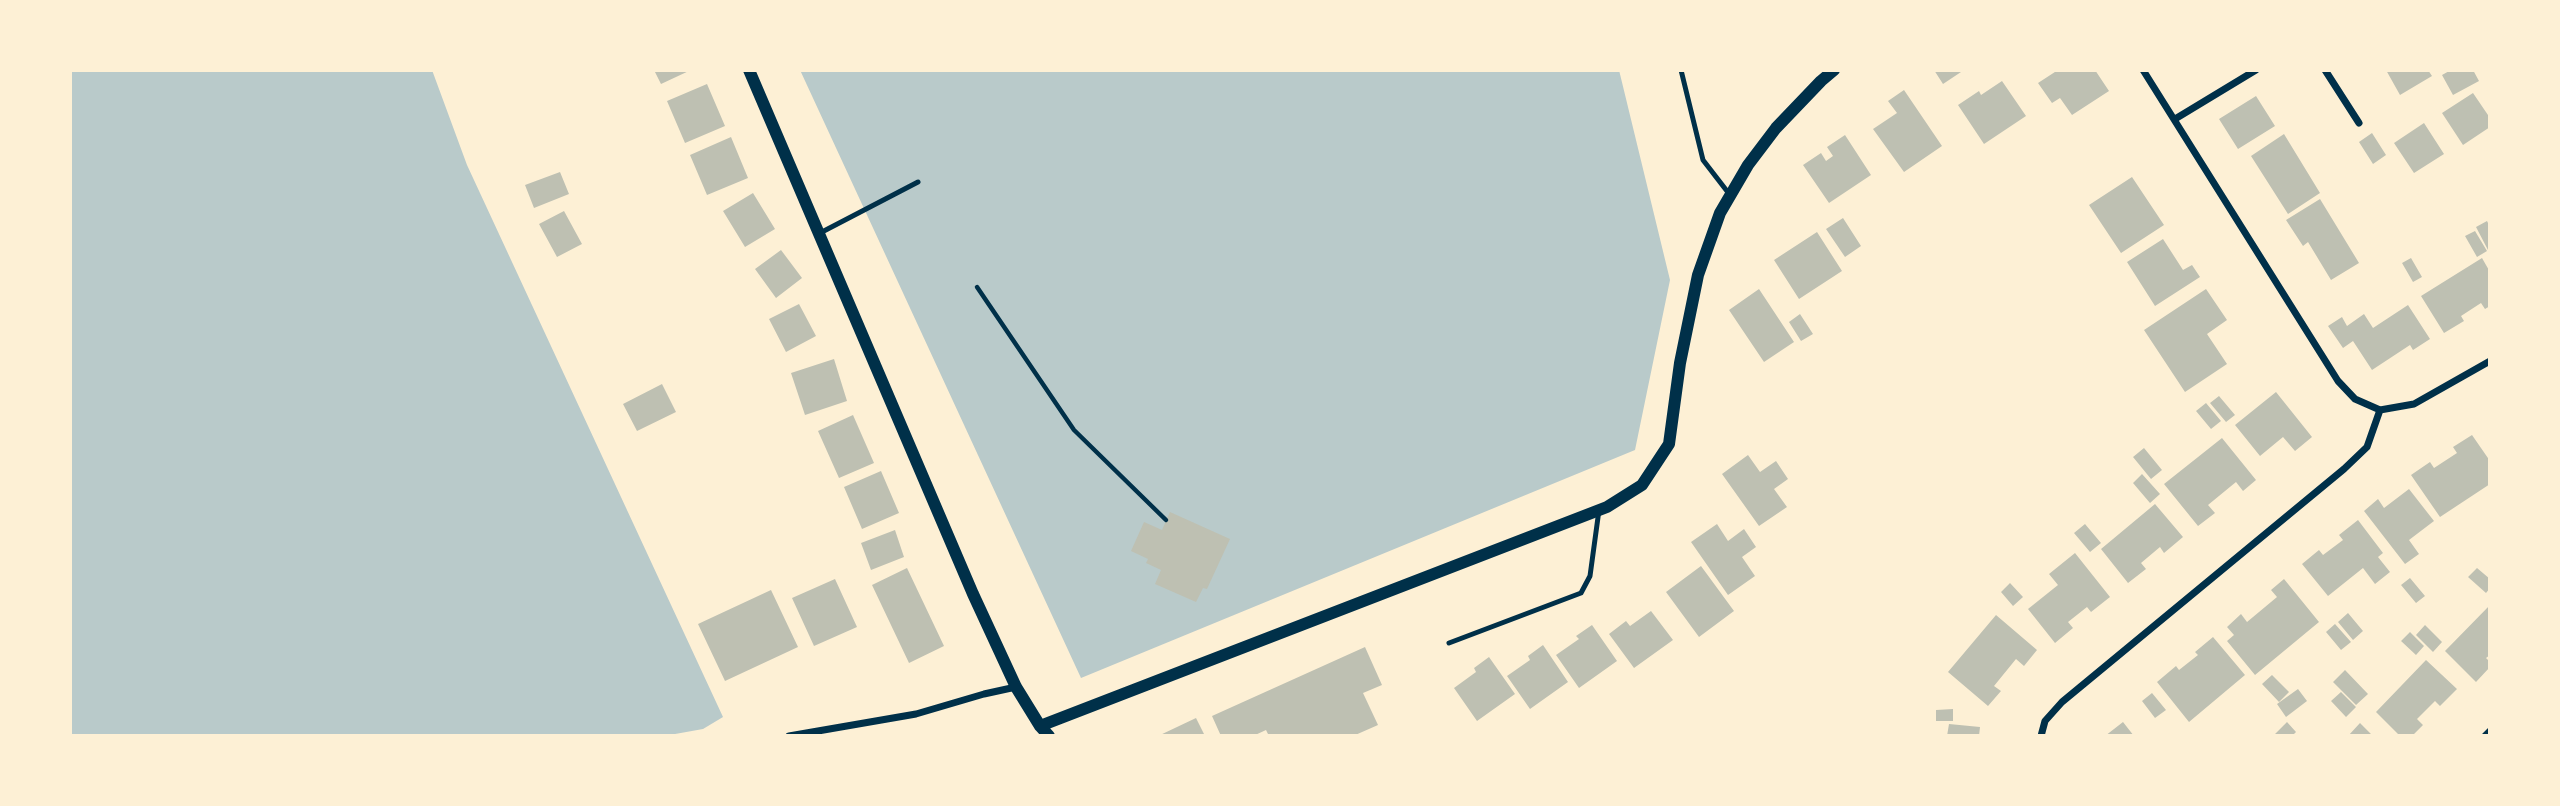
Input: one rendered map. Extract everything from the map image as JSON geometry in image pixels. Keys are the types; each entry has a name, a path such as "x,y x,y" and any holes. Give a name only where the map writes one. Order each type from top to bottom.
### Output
{"street":[{"path":"749,70 973,594 1016,687 1044,731 1599,510 1642,485 1670,444 1680,363 1698,275 1720,213 1748,165 1776,128 1834,70"},
{"path":"2143,70 2338,381 2355,399 2380,410 2414,404 2490,360"},
{"path":"2175,119 2256,70"},
{"path":"2325,70 2359,123"},
{"path":"2041,736 2045,721 2062,702 2344,469 2367,447 2380,410"},
{"path":"789,736 916,715 1016,687"},
{"path":"2485,736 2490,731"}],"lane":[{"path":"1681,70 1703,160 1730,195"},
{"path":"820,233 918,182"},
{"path":"1450,643 1581,593 1590,576 1599,510"}],"path":[{"path":"977,287 1074,430 1166,520"}],"shaded area":[{"path":"70,70 432,70 467,165 723,717 703,729 664,736 70,736"},
{"path":"800,70 1619,70 1670,280 1635,450 1081,678"}],"building":[{"path":"654,70 691,70 661,84"},
{"path":"1934,70 1964,70 1943,84"},
{"path":"2058,70 2095,70 2109,91 2072,115 2060,98 2052,103 2038,83"},
{"path":"2386,70 2428,70 2432,76 2400,95"},
{"path":"2451,70 2473,70 2479,81 2453,95 2442,75"},
{"path":"2002,81 2026,116 1984,144 1958,105 1979,91 1981,95"},
{"path":"707,84 725,126 685,143 667,101"},
{"path":"1904,90 1942,146 1904,172 1873,129 1897,113 1888,101"},
{"path":"2473,93 2490,118 2490,127 2463,145 2442,113"},
{"path":"2256,96 2275,126 2238,149 2219,119"},
{"path":"2424,123 2444,154 2414,173 2394,143"},
{"path":"2372,133 2386,155 2373,164 2359,142"},
{"path":"2284,134 2320,193 2288,214 2251,156"},
{"path":"1845,135 1871,175 1829,203 1803,165 1821,153 1826,161 1833,156 1827,147"},
{"path":"731,137 748,178 707,195 690,155"},
{"path":"560,172 569,194 534,208 525,185"},
{"path":"2132,177 2164,225 2121,253 2089,205"},
{"path":"753,193 775,229 745,247 723,211"},
{"path":"2320,199 2359,263 2331,280 2308,242 2303,246 2286,220"},
{"path":"564,211 582,244 557,257 539,224"},
{"path":"1843,218 1861,246 1845,257 1826,229"},
{"path":"2487,221 2490,227 2488,250 2476,227"},
{"path":"2475,231 2487,251 2477,257 2465,236"},
{"path":"1817,232 1842,271 1799,299 1774,260"},
{"path":"2163,239 2183,270 2192,265 2200,277 2155,306 2127,262"},
{"path":"781,250 802,278 776,298 755,269"},
{"path":"2411,258 2422,277 2413,282 2402,263"},
{"path":"2482,258 2490,272 2490,306 2485,309 2481,303 2461,316 2464,321 2444,333 2421,296"},
{"path":"1759,289 1794,342 1764,362 1729,310"},
{"path":"2206,289 2227,320 2207,334 2227,364 2185,392 2144,330"},
{"path":"799,304 816,336 786,352 769,319"},
{"path":"2408,305 2430,339 2413,350 2410,345 2372,370 2353,341 2343,348 2328,326 2342,317 2347,326 2364,314 2373,328"},
{"path":"1800,314 1813,334 1801,341 1789,322"},
{"path":"834,359 847,401 805,415 791,373"},
{"path":"662,384 676,412 637,431 623,404"},
{"path":"2276,392 2312,437 2295,451 2283,437 2260,456 2235,425"},
{"path":"2219,396 2235,415 2226,422 2210,403"},
{"path":"2206,403 2221,421 2211,429 2196,411"},
{"path":"853,415 874,463 839,478 818,431"},
{"path":"2472,435 2490,461 2490,484 2440,517 2411,475 2430,462 2434,468 2457,453 2453,447"},
{"path":"2222,438 2256,480 2243,491 2236,482 2208,505 2215,513 2198,526 2164,484"},
{"path":"2144,448 2162,470 2151,479 2133,457"},
{"path":"1748,455 1760,472 1776,461 1788,479 1774,489 1787,507 1759,526 1722,474"},
{"path":"881,471 899,513 862,529 844,487"},
{"path":"2142,474 2160,494 2150,503 2133,483"},
{"path":"2409,489 2434,521 2409,540 2419,554 2405,564 2364,511 2378,499 2384,508"},
{"path":"2155,504 2183,537 2164,553 2160,547 2141,563 2146,569 2128,583 2101,549"},
{"path":"1170,512 1230,539 1207,589 1203,588 1196,602 1155,584 1161,570 1146,563 1148,559 1131,551 1144,522 1162,530"},
{"path":"2358,520 2383,553 2378,557 2390,572 2375,584 2363,568 2328,596 2302,564 2319,550 2323,555 2343,540 2339,535"},
{"path":"1717,524 1728,541 1744,529 1756,547 1742,557 1755,576 1728,595 1691,542"},
{"path":"2085,524 2101,543 2090,552 2074,533"},
{"path":"895,530 904,557 871,570 861,543"},
{"path":"2075,553 2110,597 2091,612 2087,607 2068,622 2073,628 2055,643 2028,609 2058,585 2049,574"},
{"path":"1701,566 1734,611 1699,637 1666,592"},
{"path":"907,568 944,646 909,663 872,585"},
{"path":"2477,568 2490,579 2490,588 2486,593 2468,577"},
{"path":"2410,578 2425,596 2416,603 2401,585"},
{"path":"835,579 857,627 814,646 792,598"},
{"path":"2284,579 2319,622 2255,675 2227,641 2234,635 2227,627 2241,614 2247,622 2277,597 2271,590"},
{"path":"2010,583 2023,597 2013,606 2001,592"},
{"path":"771,590 798,647 725,681 698,624"},
{"path":"2490,605 2490,655 2486,658 2490,667 2476,682 2445,651"},
{"path":"1651,611 1673,640 1634,668 1609,634 1626,621 1630,626"},
{"path":"2348,613 2363,631 2353,640 2338,622"},
{"path":"1996,615 2037,650 2024,666 2016,659 1994,686 2001,691 1988,706 1948,672"},
{"path":"2335,624 2351,642 2341,650 2326,632"},
{"path":"1592,625 1617,661 1579,688 1556,655 1579,639 1576,636"},
{"path":"2425,625 2442,642 2433,652 2416,635"},
{"path":"2410,632 2424,646 2416,655 2401,641"},
{"path":"2213,637 2245,675 2189,722 2157,682 2176,666 2179,670 2198,655 2195,652"},
{"path":"1543,645 1568,682 1530,709 1507,676 1530,660 1528,656"},
{"path":"1365,647 1382,685 1363,693 1378,725 1353,736 1269,736 1266,730 1253,736 1221,736 1212,716"},
{"path":"1489,657 1515,694 1477,721 1454,688 1476,672 1474,668"},
{"path":"2426,660 2457,689 2440,706 2435,701 2417,719 2423,725 2412,736 2400,736 2376,712"},
{"path":"2345,670 2368,694 2356,705 2333,682"},
{"path":"2272,675 2289,692 2279,702 2262,684"},
{"path":"2298,689 2307,701 2286,717 2277,704"},
{"path":"2341,692 2356,707 2346,717 2331,701"},
{"path":"2152,693 2166,710 2155,718 2142,701"},
{"path":"1953,709 1953,721 1936,721 1936,710"},
{"path":"1196,718 1205,736 1158,736"},
{"path":"2123,722 2134,736 2105,736"},
{"path":"2287,722 2296,732 2292,736 2273,736"},
{"path":"2360,723 2373,736 2348,736"},
{"path":"1949,724 1980,727 1979,736 1947,736"}]}
